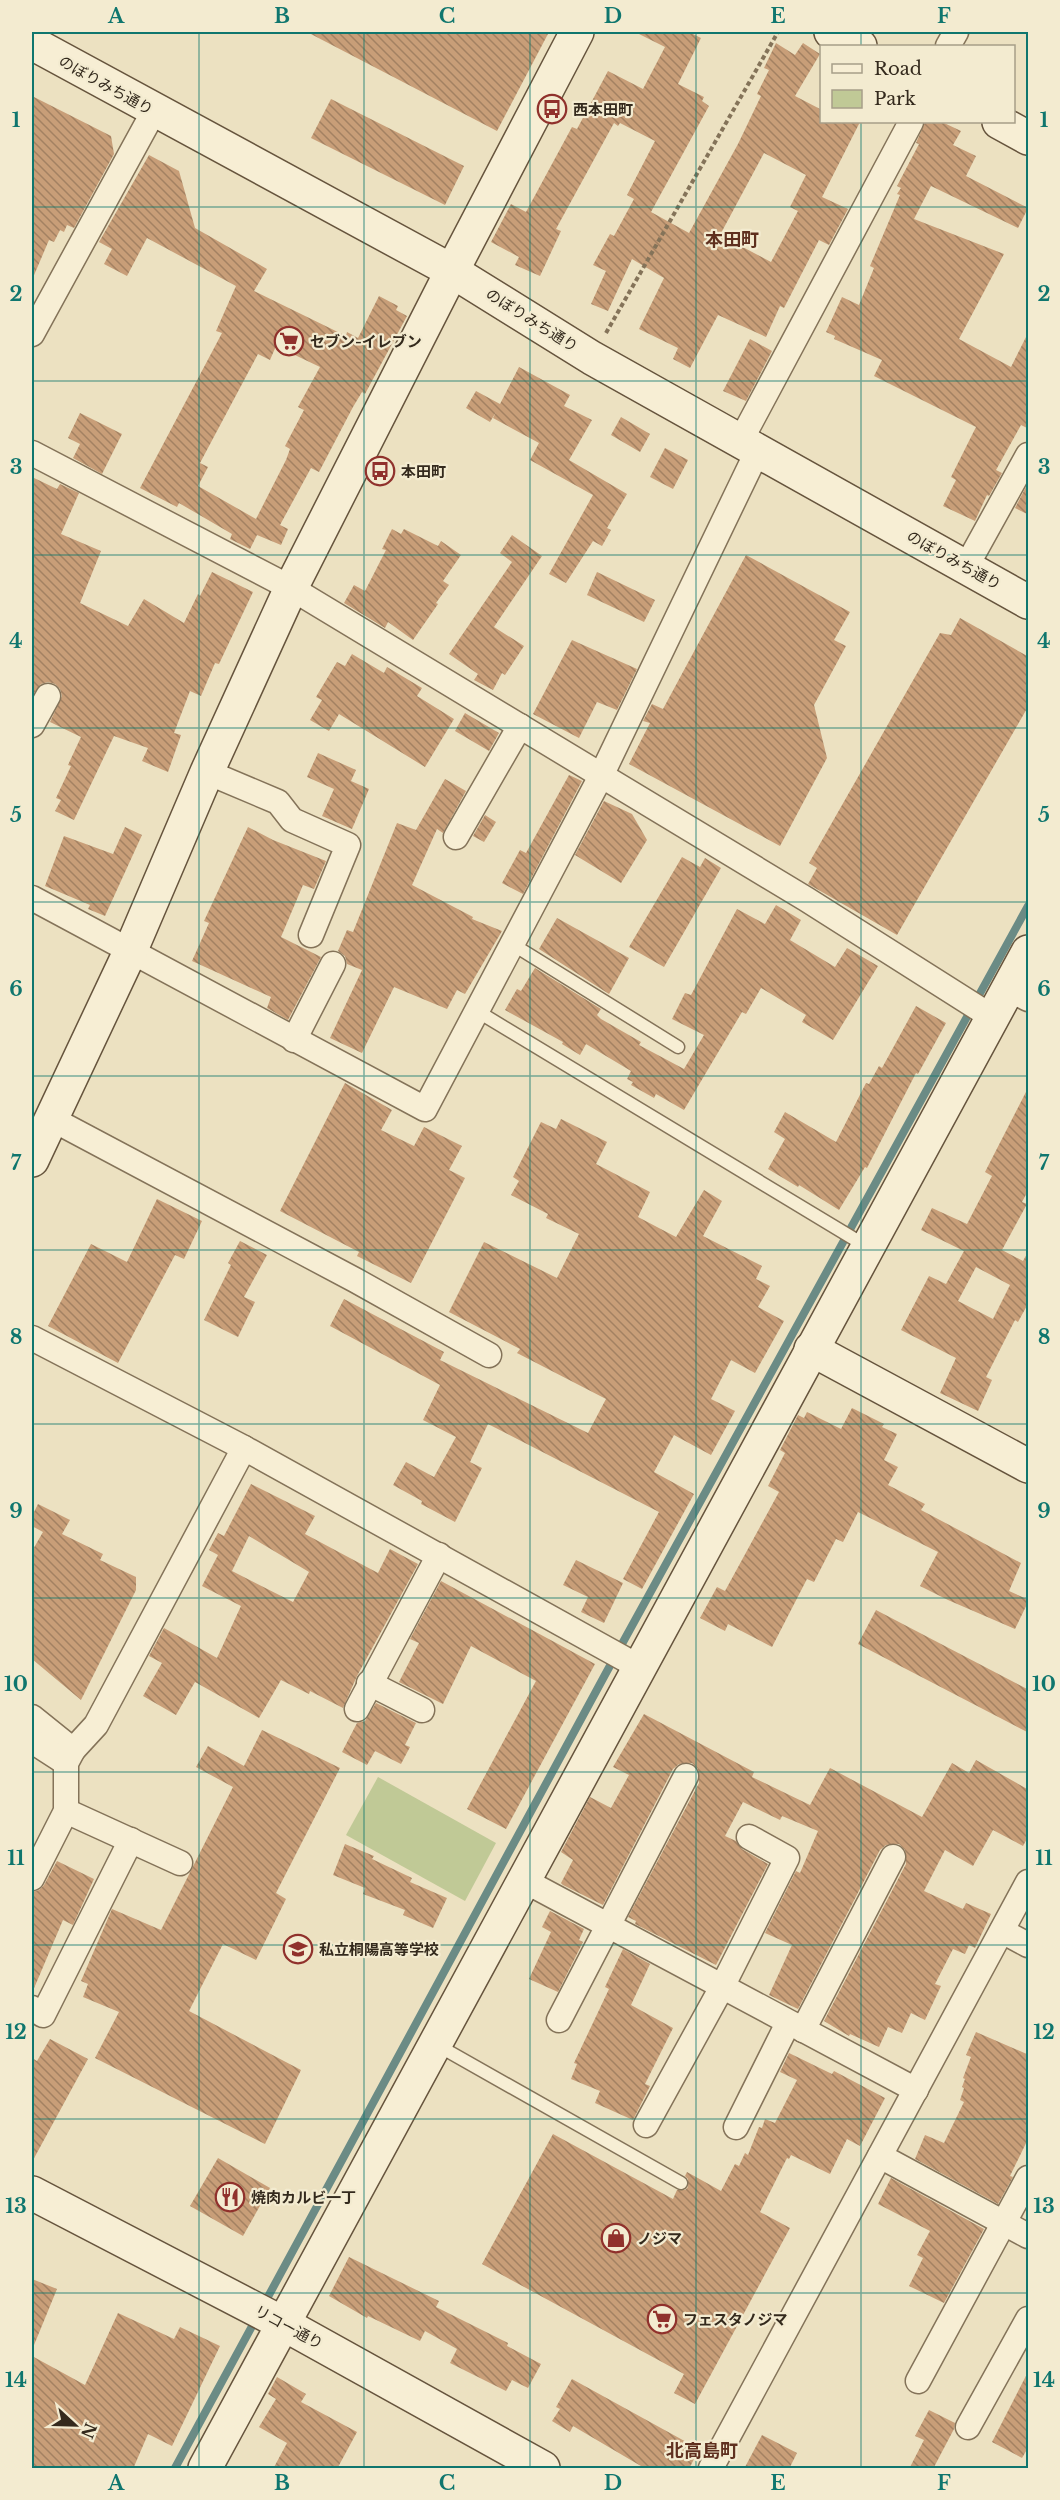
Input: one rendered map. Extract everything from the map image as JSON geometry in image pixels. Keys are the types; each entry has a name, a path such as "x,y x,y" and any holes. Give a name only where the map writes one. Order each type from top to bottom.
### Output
{"street":[{"path":"32,1160 130,952 207,772 291,588 452,271 577,32"},
{"path":"831,32 858,45"},
{"name":"のぼりみち通り","path":"32,44 452,271 592,358 1029,602"},
{"path":"32,334 154,111"},
{"path":"32,898 425,1109 601,776 749,445 910,123"},
{"path":"1001,123 1029,138"},
{"path":"32,453 291,588 806,899 992,1017"},
{"path":"966,567 1029,455"},
{"path":"32,724 48,696"},
{"path":"456,837 520,726"},
{"path":"207,772 278,802 292,820 348,845 311,935"},
{"path":"205,2469 282,2323 641,1668 992,1017 1018,994 1029,952"},
{"path":"294,1040 333,964"},
{"path":"52,1119 345,1275 489,1355"},
{"path":"32,1338 244,1448 641,1668"},
{"path":"811,1349 1029,1466"},
{"path":"32,1878 66,1811 69,1757 96,1725 244,1448"},
{"path":"357,1709 439,1555"},
{"path":"369,1683 422,1710"},
{"path":"32,1717 69,1757"},
{"path":"32,1741 69,1757"},
{"path":"560,2020 686,1776"},
{"path":"66,1811 180,1863"},
{"path":"646,2125 722,1987 787,1858 749,1837"},
{"path":"32,2008 43,2015 131,1840"},
{"path":"736,2127 893,1857"},
{"path":"525,1881 916,2090"},
{"path":"711,2469 1029,1882"},
{"path":"1002,1931 1029,1945"},
{"path":"880,2156 1029,2236"},
{"path":"918,2381 1029,2178"},
{"name":"リコー通り","path":"32,2193 282,2323 543,2469"},
{"path":"968,2427 1029,2319"}],"lane":[{"path":"512,944 678,1047"},
{"path":"477,1011 867,1246"},
{"path":"436,2044 681,2183"}],"path":[{"path":"592,358 778,32"}],"green space":[{"path":"378,1777 496,1843 465,1901 346,1835"}],"building":[{"path":"307,32 549,32 497,131"},
{"path":"635,32 689,32 701,38 678,84 704,97 702,101 709,106 651,212 689,233 738,144 761,96 757,94 769,70 764,68 776,43 795,55 803,43 820,54 795,96 820,109 820,123 859,123 822,197 848,209 829,245 819,240 784,308 780,306 766,337 718,315 690,368 673,359 678,348 639,329 664,278 632,259 608,311 591,304 606,271 593,265 610,234 614,236 634,199 627,195 655,141 620,123 618,126 614,123 556,229 561,231 540,276 515,265 519,257 491,242 511,204 526,212 572,127 577,129 608,71 643,89 665,47","holes":["764,153 806,175 790,207 798,211 771,262 720,235"]},
{"path":"32,96 111,136 114,154 74,228 67,225 64,232 60,230 54,242 49,240 32,280"},
{"path":"331,99 464,166 445,205 311,138"},
{"path":"925,123 944,123 961,131 953,145 976,156 966,176 1028,208 1018,228 931,186 914,219 1004,254 959,339 1011,367 1029,331 1029,429 1021,425 996,470 1002,473 989,496 987,495 975,521 943,506 956,480 951,477 976,427 874,376 882,360 834,339 835,336 826,332 842,297 859,305 874,268 870,266 900,195 897,194 901,188 897,186 919,144 916,143"},
{"path":"149,155 179,171 195,228 267,269 254,291 346,336 347,332 358,338 379,296 398,306 396,310 407,316 365,394 362,392 353,407 319,472 311,468 280,525 288,529 281,545 257,535 250,549 230,539 232,534 179,503 177,507 140,488 222,333 216,331 236,286 147,238 127,276 104,264 112,249 99,242","holes":["276,346 320,367 298,407 304,410 285,446 290,449 286,460 256,519 198,486 208,467 200,463 258,354 270,360"]},
{"path":"750,339 772,351 746,401 723,391"},
{"path":"519,367 570,395 564,406 592,420 569,460 627,494 607,528 611,530 602,546 593,541 566,583 549,574 593,495 530,460 539,443 493,418 496,412 490,422 466,408 476,391 500,404"},
{"path":"80,413 122,434 102,474 73,458 80,444 68,438"},
{"path":"621,417 650,434 640,452 611,435"},
{"path":"665,448 688,460 673,489 650,477"},
{"path":"32,477 57,489 60,484 79,493 61,534 101,551 80,603 128,626 144,599 184,623 212,572 253,592 219,664 215,663 201,696 190,691 174,733 181,735 168,772 142,761 148,748 114,736 74,820 55,811 61,800 56,798 81,737 50,722 62,696 55,684 48,682 41,684 32,696"},
{"path":"1027,485 1029,486 1029,515 1015,508"},
{"path":"392,529 401,534 404,529 438,546 441,541 461,555 443,581 449,585 413,640 388,622 385,628 344,603 354,585 365,591 386,550 382,549"},
{"path":"512,535 542,556 494,627 524,646 505,675 502,673 493,690 474,680 478,674 449,654 512,562 500,553"},
{"path":"746,555 850,612 834,640 846,646 814,705 827,758 780,846 629,764 650,723 643,721 652,704 663,709"},
{"path":"597,572 655,600 644,622 587,595"},
{"path":"960,618 1029,657 1029,705 897,935 808,884 817,868 809,863 940,633 951,635"},
{"path":"572,640 637,669 617,710 597,702 579,738 533,714"},
{"path":"352,654 384,673 387,667 422,688 417,696 454,719 425,767 339,714 329,731 310,720 322,700 316,697 337,662 345,666"},
{"path":"465,713 499,733 489,751 455,731"},
{"path":"318,753 356,770 351,781 369,789 352,829 322,816 334,789 307,777"},
{"path":"569,775 582,781 523,894 502,883 520,850 526,853"},
{"path":"445,779 466,791 443,833 437,829 412,885 473,917 472,919 502,931 465,994 457,990 447,1009 394,987 362,1053 330,1038 362,970 347,964 345,956 338,951 347,930 353,932 397,823 416,830"},
{"path":"604,801 632,814 647,840 621,883 575,855"},
{"path":"485,815 496,822 484,842 473,836"},
{"path":"125,827 142,835 105,916 88,909 90,905 45,886 64,836 113,854"},
{"path":"248,827 273,840 326,861 314,889 303,885 281,937 321,957 288,1020 267,1008 271,997 192,961 209,923 204,921"},
{"path":"682,857 700,867 705,858 721,868 664,967 629,947"},
{"path":"776,905 801,920 790,940 835,967 847,948 878,966 833,1040 802,1022 806,1015 761,988 746,1014 742,1012 684,1110 656,1094 654,1098 631,1085 633,1082 627,1079 631,1071 586,1044 580,1055 562,1044 563,1042 505,1010 517,989 521,991 535,968 601,1009 597,1015 601,1019 641,1042 639,1045 684,1069 704,1035 672,1019 685,993 691,995 737,909 765,924"},
{"path":"557,918 629,958 609,994 539,949"},
{"path":"916,1006 946,1023 918,1074 916,1073 867,1168 865,1167 839,1210 768,1169 785,1139 774,1132 785,1112 836,1142 866,1083 869,1084 879,1066 882,1068"},
{"path":"345,1083 392,1110 381,1130 414,1146 424,1127 462,1146 449,1170 465,1178 411,1283 357,1256 359,1252 280,1211"},
{"path":"1029,1086 1029,1189 1022,1202 1027,1204 1002,1250 1023,1261 1029,1250 1029,1302 1018,1322 1015,1320 986,1377 992,1380 978,1411 940,1393 956,1358 901,1330 929,1276 946,1284 964,1251 921,1230 932,1208 967,1224 992,1176 985,1172","holes":["976,1267 1010,1285 993,1319 958,1301"]},
{"path":"561,1119 607,1142 596,1164 650,1192 638,1217 676,1237 704,1190 722,1201 703,1236 762,1266 756,1279 770,1286 758,1307 784,1321 755,1373 731,1360 711,1399 735,1411 711,1455 674,1435 654,1472 694,1494 642,1589 623,1579 659,1512 488,1424 470,1462 482,1468 455,1522 421,1504 422,1501 393,1485 406,1462 434,1477 456,1437 423,1420 440,1385 330,1326 344,1299 444,1352 440,1360 588,1433 606,1399 517,1353 520,1349 449,1312 484,1242 557,1278 579,1234 546,1218 548,1214 511,1195 519,1181 513,1177 541,1122 556,1129"},
{"path":"157,1199 202,1221 184,1259 175,1255 118,1363 48,1326 91,1244 127,1262"},
{"path":"240,1241 267,1255 244,1297 255,1302 238,1337 204,1320"},
{"path":"852,1408 884,1424 882,1427 897,1434 884,1460 898,1467 888,1485 925,1504 921,1510 1021,1563 1009,1591 1029,1600 1015,1629 920,1586 938,1552 858,1512 843,1542 836,1539 814,1582 807,1579 772,1647 728,1624 725,1631 700,1618 717,1587 725,1591 779,1492 768,1486 785,1453 780,1450 798,1415 804,1418 807,1412 841,1429"},
{"path":"251,1484 315,1516 305,1534 378,1573 390,1549 418,1564 357,1676 343,1708 310,1691 309,1694 281,1680 259,1718 195,1682 176,1715 143,1696 162,1663 149,1656 164,1628 217,1658 241,1606 202,1586 218,1555 209,1550 218,1533 224,1536","holes":["249,1536 309,1572 293,1602 232,1571"]},
{"path":"38,1504 70,1520 62,1534 103,1554 100,1560 136,1577 136,1590 81,1700 32,1659 32,1551 43,1532 32,1526 32,1516"},
{"path":"576,1560 623,1583 604,1623 581,1612 588,1597 563,1585"},
{"path":"441,1581 595,1664 506,1829 467,1809 536,1681 471,1646 443,1704 399,1682 419,1643 410,1639"},
{"path":"876,1610 1029,1690 1029,1733 858,1644"},
{"path":"376,1703 416,1723 405,1745 410,1747 401,1764 375,1751 367,1765 342,1752 357,1723 365,1721"},
{"path":"644,1714 754,1772 752,1777 810,1805 830,1768 922,1817 952,1763 969,1773 976,1760 1029,1790 1029,1835 1023,1846 993,1830 973,1866 945,1850 924,1891 963,1909 966,1903 991,1914 975,1948 969,1945 965,1954 953,1949 935,1984 941,1986 925,2020 911,2013 902,2033 888,2027 879,2047 850,2034 849,2036 824,2021 906,1864 905,1850 899,1844 886,1845 880,1850 798,2009 769,1995 792,1945 765,1933 796,1871 800,1873 818,1831 782,1816 780,1820 743,1802 725,1836 736,1841 742,1849 768,1864 716,1965 635,1924 636,1921 628,1917 699,1783 698,1769 692,1763 679,1764 673,1769 603,1905 561,1883 573,1860 561,1852 590,1797 611,1808 629,1775 613,1767"},
{"path":"262,1730 340,1768 276,1893 286,1899 256,1960 223,1944 189,2011 301,2070 265,2144 95,2058 119,2012 83,1997 88,1984 81,1981 112,1909 161,1930 233,1787 196,1767 208,1746 244,1766"},
{"path":"345,1844 374,1856 372,1859 412,1878 410,1882 447,1898 433,1928 403,1915 405,1910 363,1894 365,1888 333,1875"},
{"path":"57,1861 94,1879 73,1925 63,1920 32,1993 32,1892 44,1885"},
{"path":"550,1911 584,1929 579,1940 583,1942 558,1992 529,1979 551,1932 542,1927"},
{"path":"623,1949 650,1964 631,2005 673,2028 645,2084 650,2086 633,2120 595,2103 600,2091 571,2079 577,2064 574,2063 609,1989 605,1987"},
{"path":"976,2032 1029,2055 1029,2137 1010,2176 1013,2177 998,2204 915,2159 925,2135 944,2143 964,2102 960,2100 964,2088 962,2087 965,2079 963,2078 971,2057 966,2055"},
{"path":"50,2039 88,2059 32,2162 32,2058 37,2061"},
{"name":"フェスタノジマ","path":"789,2053 832,2074 834,2071 885,2098 860,2146 847,2139 830,2174 791,2155 789,2159 787,2158 760,2212 790,2228 695,2404 674,2393 684,2374 482,2264 553,2134 673,2199 677,2190 685,2190 688,2187 688,2179 685,2176 687,2172 721,2191 735,2164 739,2166 745,2153 748,2155 759,2127 762,2128 765,2119 775,2123 797,2080 780,2072"},
{"name":"焼肉カルビ一丁","path":"218,2158 270,2188 243,2236 190,2206"},
{"path":"891,2178 984,2229 944,2303 909,2286 923,2258 917,2255 930,2231 878,2204"},
{"path":"349,2257 439,2301 436,2307 508,2343 507,2346 541,2364 528,2388 512,2380 506,2391 450,2363 457,2349 425,2331 420,2341 368,2316 367,2318 329,2296"},
{"path":"32,2279 57,2289 32,2350"},
{"path":"118,2313 174,2339 180,2327 220,2346 172,2446 148,2434 133,2469 32,2469 32,2356 85,2385"},
{"path":"1029,2370 1029,2446 1022,2458 992,2442"},
{"path":"277,2377 306,2394 301,2402 357,2432 337,2469 273,2469 287,2443 259,2427 276,2399 268,2394"},
{"path":"572,2379 699,2449 689,2469 646,2469 573,2426 570,2432 552,2421 560,2409 556,2407"},
{"path":"929,2410 955,2423 954,2429 933,2469 909,2469 924,2440 915,2436"},
{"path":"762,2435 797,2453 789,2469 744,2469"}],"waterway":[{"path":"263,2306 606,1673 1028,906"},
{"path":"175,2468 256,2319"}],"place":[{"name":"西本田町","path":"552,109"},
{"name":"セブン-イレブン","path":"289,341"},
{"name":"本田町","path":"380,471"},
{"name":"私立桐陽高等学校","path":"298,1949"},
{"name":"焼肉カルビ一丁","path":"230,2197"},
{"name":"ノジマ","path":"616,2238"},
{"name":"フェスタノジマ","path":"662,2319"}],"district":[{"name":"本田町","path":"732,240"},
{"name":"北高島町","path":"702,2451"}]}
